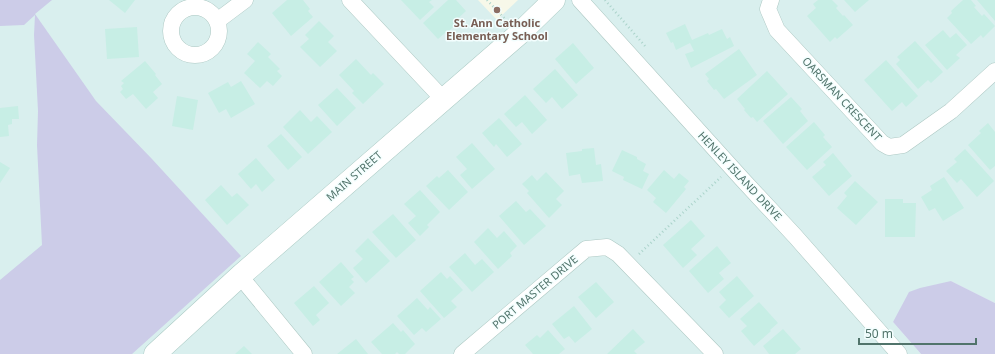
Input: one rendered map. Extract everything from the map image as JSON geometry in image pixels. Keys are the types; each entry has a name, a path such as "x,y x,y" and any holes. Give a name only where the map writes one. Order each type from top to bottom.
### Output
{"main road":[{"name":"MAIN STREET","path":"155,354 240,276 519,34 554,0"}],"street":[{"path":"217,21 245,0"},
{"path":"350,0 443,99"},
{"name":"HENLEY ISLAND DRIVE","path":"580,0 795,236 898,354"},
{"name":"OARSMAN CRESCENT","path":"771,0 768,9 777,30 882,143 889,147 903,145 951,111 995,71"},
{"name":"PORT MASTER DRIVE","path":"462,354 586,249 607,247 618,254 715,354"},
{"path":"240,276 304,354"}],"path":[{"path":"488,0 519,34"},
{"path":"628,264 723,175"}],"shaded area":[{"path":"0,0 995,0 995,303 951,281 893,322 921,354 0,354"},
{"path":"0,0 52,0 35,14 96,101 152,159 241,256 132,354 0,354 0,280 42,245 37,145 38,111 34,35 35,15 24,25 0,26"},
{"name":"St. Ann Catholic Elementary School","path":"478,0 518,0 497,20"},
{"path":"951,281 995,303 995,354 921,354 893,322 909,292"}],"building":[{"path":"109,0 135,0 125,13"},
{"path":"287,0 303,0 310,9 308,11 313,17 291,36 272,13"},
{"path":"401,0 432,0 429,2 434,7 420,20"},
{"path":"448,0 456,0 466,11 454,22 456,24 446,34 445,33 438,39 423,23"},
{"path":"818,0 832,0 838,6 836,8 853,25 837,39 835,37 830,42 807,16 816,8 813,4"},
{"path":"844,0 869,0 855,12"},
{"path":"963,0 971,0 976,6 974,7 982,16 984,14 995,26 983,38 981,35 971,44 947,18 952,13 951,11"},
{"path":"977,0 995,0 995,21"},
{"path":"319,21 334,36 328,42 337,51 320,67 300,47 309,39 305,35"},
{"path":"685,24 692,40 722,29 727,39 730,37 734,46 691,68 685,54 694,51 690,43 676,50 673,42 671,43 666,33"},
{"path":"137,27 139,57 107,59 105,29"},
{"path":"943,30 950,38 956,33 967,45 956,55 960,58 947,70 925,45"},
{"path":"915,41 943,72 931,83 928,80 918,89 896,64 900,60 897,57"},
{"path":"258,42 271,54 268,57 280,69 277,71 282,76 273,86 267,81 260,88 244,73 255,61 247,54"},
{"path":"573,43 594,68 576,84 555,59"},
{"path":"739,49 757,75 724,99 707,81 709,79 705,74"},
{"path":"356,59 371,75 373,73 384,84 363,104 352,93 354,91 339,75"},
{"path":"886,60 918,96 906,107 902,102 892,111 864,80"},
{"path":"145,61 162,84 153,92 158,98 146,109 133,94 126,99 120,92 123,89 121,86 124,83 121,81"},
{"path":"555,69 578,95 562,109 552,97 546,103 533,89"},
{"path":"767,71 788,94 757,122 744,110 745,109 737,99"},
{"path":"241,81 255,104 231,118 226,109 219,113 208,93 228,82 231,87"},
{"path":"337,88 356,108 337,126 318,105"},
{"path":"525,95 547,120 532,134 522,122 516,127 504,114"},
{"path":"177,96 198,100 193,130 172,126"},
{"path":"791,97 802,109 800,111 808,121 783,144 763,121"},
{"path":"18,106 19,119 12,119 12,124 8,125 9,136 0,137 0,108"},
{"path":"300,110 311,122 317,116 332,132 308,154 283,127"},
{"path":"499,118 522,144 507,157 496,144 494,147 482,133"},
{"path":"814,122 825,135 823,137 832,147 807,170 786,147"},
{"path":"988,123 995,132 995,166 990,170 968,145 981,133 979,131"},
{"path":"281,134 302,157 288,170 267,146"},
{"path":"472,143 495,169 472,189 460,175 467,169 456,157"},
{"path":"594,148 596,165 601,164 603,181 582,183 580,174 569,176 566,153"},
{"path":"965,149 994,181 977,197 961,179 957,183 946,171 957,162 954,159"},
{"path":"622,150 637,157 637,159 646,164 643,171 649,174 642,189 623,180 624,177 612,171"},
{"path":"833,153 852,176 829,196 812,177 826,165 823,162"},
{"path":"256,158 275,180 262,192 256,184 251,189 238,174"},
{"path":"0,162 10,168 0,183"},
{"path":"448,170 468,192 449,210 426,186 437,176 439,178"},
{"path":"664,170 674,179 679,173 689,181 684,187 686,189 666,213 653,202 656,198 647,190"},
{"path":"546,172 564,191 556,199 562,205 549,218 527,193 529,191 522,184 532,175 537,181"},
{"path":"944,177 964,208 943,221 935,208 929,211 921,197 932,190 930,186"},
{"path":"855,181 878,202 856,225 837,208 847,196 844,193"},
{"path":"221,185 232,197 237,193 249,205 227,225 205,200"},
{"path":"420,190 440,212 427,225 429,227 420,236 408,223 416,216 404,204"},
{"path":"885,199 903,199 903,203 916,203 915,237 885,237"},
{"path":"516,201 526,212 530,209 546,226 524,245 499,216"},
{"path":"393,214 416,240 396,258 372,232"},
{"path":"691,220 705,236 691,249 697,255 683,268 663,245"},
{"path":"488,228 497,238 504,231 517,246 510,253 512,256 498,269 474,242"},
{"path":"368,238 390,261 366,283 353,268 363,259 355,251"},
{"path":"717,246 731,263 719,273 724,279 708,293 689,271"},
{"path":"465,253 475,265 482,259 494,272 472,292 449,267"},
{"path":"341,262 354,277 351,279 354,282 349,287 355,293 341,306 319,282"},
{"path":"441,272 447,279 450,276 463,290 451,301 457,307 444,318 420,291"},
{"path":"737,276 754,296 729,318 719,307 726,300 719,292"},
{"path":"596,282 614,302 596,318 578,297"},
{"path":"314,286 329,303 316,315 320,320 313,326 294,303"},
{"path":"417,298 428,310 430,307 441,319 426,332 422,328 414,335 397,316"},
{"path":"759,302 778,323 754,346 741,331 747,326 740,319"},
{"path":"574,306 592,329 575,343 569,336 564,339 552,324"},
{"path":"393,323 401,332 403,330 415,344 405,354 399,354 397,352 395,354 382,354 371,342"},
{"path":"633,329 645,342 634,351 637,354 607,354"},
{"path":"783,329 801,349 795,354 769,354 763,346"},
{"path":"548,330 565,349 559,354 533,354 525,345 537,335 540,338"},
{"path":"356,339 368,354 337,354"},
{"path":"244,346 252,354 235,354"}],"place":[{"name":"St. Ann Catholic Elementary School","path":"497,10"}]}
